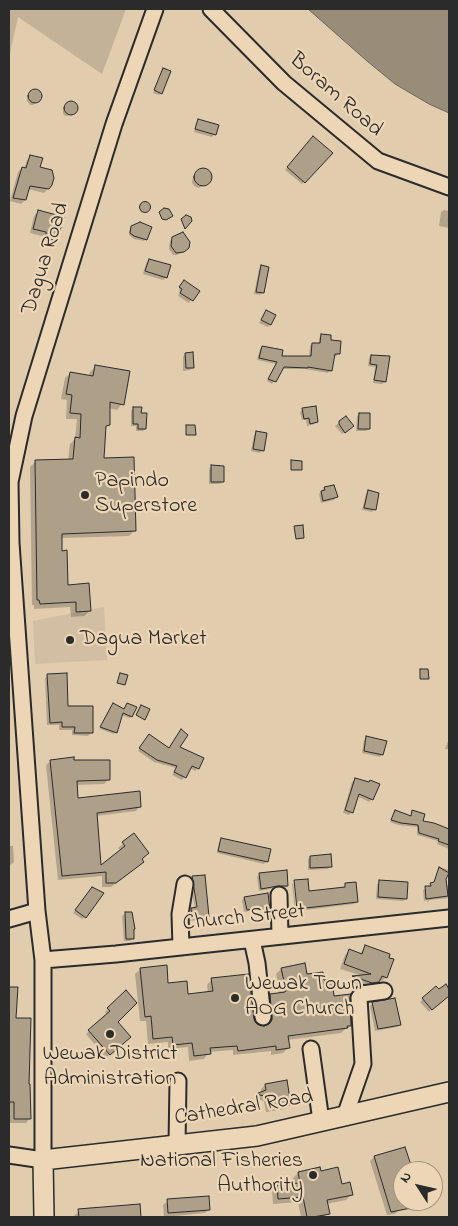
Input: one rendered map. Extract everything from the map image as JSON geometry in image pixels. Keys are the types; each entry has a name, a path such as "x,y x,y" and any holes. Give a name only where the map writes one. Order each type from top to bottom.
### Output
{"main road":[{"name":"Cathedral Road","path":"43,1160 258,1136 449,1092"},
{"name":"Dagua Road","path":"43,1160 44,1217"}],"street":[{"name":"Dagua Road","path":"43,1160 43,960 37,911 10,543 10,482 24,416 114,124 155,9"},
{"name":"Boram Road","path":"211,9 284,83 378,161 449,187"},
{"path":"181,947 180,914 185,884"},
{"path":"279,895 280,936"},
{"path":"9,919 37,911"},
{"name":"Church Street","path":"43,960 252,940 449,918"},
{"path":"252,940 258,963 263,1017"},
{"path":"345,1116 363,1064 359,998 362,994 384,991"},
{"path":"311,1049 321,1121"},
{"path":"177,1145 178,1081"},
{"path":"9,1155 43,1160"}],"shaded area":[{"path":"9,9 126,9 102,74 18,17 9,58"},
{"path":"308,9 449,9 449,113 429,104 395,84"},
{"name":"Dagua Market","path":"104,607 107,660 35,664 33,621"}],"building":[{"path":"163,68 171,71 162,94 154,90"},
{"path":"35,89 40,91 42,96 40,101 35,103 30,101 28,96 30,91"},
{"path":"71,101 76,103 78,108 76,113 71,115 66,113 64,108 66,103"},
{"path":"198,119 219,125 216,135 195,129"},
{"path":"313,136 333,153 305,183 287,167"},
{"path":"30,155 43,158 40,167 52,170 54,178 52,185 49,189 30,186 26,200 13,198 22,167 26,168"},
{"path":"203,168 209,171 212,177 209,183 203,186 197,183 194,177 197,171"},
{"path":"145,201 151,207 145,213 139,207"},
{"path":"164,208 169,209 173,216 166,220 162,219 159,212"},
{"path":"38,210 64,217 57,241 46,238 46,232 33,229"},
{"path":"186,215 191,217 192,221 185,229 181,219"},
{"path":"140,222 152,227 147,240 130,233 131,226"},
{"path":"183,232 190,242 189,248 184,252 176,253 171,246 172,237"},
{"path":"149,259 171,265 167,278 145,271"},
{"path":"261,265 269,267 264,293 256,292"},
{"path":"184,280 200,291 193,301 180,293 182,289 179,287"},
{"path":"266,310 276,315 271,325 261,320"},
{"path":"321,334 331,335 331,340 341,341 340,354 335,354 332,371 308,367 284,367 276,382 268,379 277,362 259,358 262,346 283,350 282,356 311,356 312,343 320,343"},
{"path":"193,352 194,368 186,368 185,353"},
{"path":"371,355 390,356 386,382 374,380 377,365 370,364"},
{"path":"95,365 130,371 124,405 110,402 110,425 106,426 104,458 134,457 136,531 62,534 62,551 67,550 68,585 89,583 91,611 76,612 76,602 40,604 39,600 37,600 35,460 73,459 75,437 80,438 81,414 70,413 72,395 66,394 70,372 93,376"},
{"path":"316,406 318,422 310,424 309,418 304,419 302,408"},
{"path":"133,407 142,407 141,413 147,413 146,429 138,429 138,424 133,424"},
{"path":"359,413 370,413 370,429 358,429"},
{"path":"346,416 354,426 345,433 339,421"},
{"path":"186,425 195,425 196,435 186,435"},
{"path":"256,431 267,433 264,451 253,449"},
{"path":"291,460 302,461 302,470 291,470"},
{"path":"211,465 224,466 224,482 211,482"},
{"path":"334,485 338,497 323,501 321,491 325,490 324,487"},
{"path":"368,490 379,493 376,510 364,508"},
{"path":"303,525 304,538 296,539 294,526"},
{"path":"420,669 428,669 429,679 420,679"},
{"path":"67,673 68,706 93,706 93,733 74,733 75,727 62,727 62,722 50,723 47,674"},
{"path":"120,673 128,675 125,685 117,683"},
{"path":"113,703 124,709 127,703 137,707 132,717 123,713 117,733 100,727"},
{"path":"141,705 150,709 145,720 136,715"},
{"path":"181,729 188,735 180,747 204,758 199,769 192,766 186,778 174,772 177,766 157,760 139,748 149,734 169,748"},
{"path":"366,736 387,741 383,755 364,751"},
{"path":"74,757 74,760 110,760 110,780 77,781 78,798 140,791 141,807 97,813 101,865 125,846 122,842 134,833 149,853 142,859 144,862 116,883 106,883 106,872 62,876 50,760"},
{"path":"355,778 369,782 370,780 380,784 373,800 359,794 353,813 345,810"},
{"path":"395,810 411,816 412,810 425,814 423,821 449,829 449,845 438,841 439,839 419,833 418,825 391,820"},
{"path":"221,838 271,849 268,862 218,851"},
{"path":"331,854 332,867 310,868 310,856"},
{"path":"439,867 449,873 446,879 448,896 426,899 425,886 431,886 430,883 434,882"},
{"path":"287,870 288,886 261,889 259,873"},
{"path":"205,875 209,917 192,919 191,908 197,907 192,876"},
{"path":"308,879 309,891 345,887 345,883 356,882 358,902 297,909 294,880"},
{"path":"379,880 408,882 407,899 378,897"},
{"path":"92,887 104,893 86,918 75,910"},
{"path":"268,893 270,910 259,912 258,908 247,910 244,897"},
{"path":"125,912 132,912 135,929 134,939 126,939"},
{"path":"365,945 390,954 389,958 394,959 387,978 382,976 379,982 372,983 352,976 371,974 344,964 349,949 362,954"},
{"path":"305,963 307,974 323,972 324,980 332,979 334,996 351,994 351,1026 347,1026 348,1028 288,1036 290,1048 276,1050 276,1046 238,1051 237,1046 210,1048 211,1054 194,1056 192,1043 173,1045 172,1037 153,1039 151,1016 145,1017 140,968 167,965 168,983 187,981 188,994 213,991 211,978 249,974 254,1019 256,1023 264,1026 272,1020 270,994 285,992 286,990 281,968"},
{"path":"446,984 449,989 449,996 432,1010 422,998 436,986 439,989"},
{"path":"9,987 18,987 16,1018 31,1018 29,1084 31,1119 14,1119 14,1102 9,1102"},
{"name":"Wewak District Administration","path":"126,990 137,1003 118,1022 131,1037 110,1055 88,1030 110,1011 107,1008"},
{"path":"395,998 401,1025 378,1029 372,1002"},
{"path":"287,1080 291,1105 270,1109 268,1097 256,1094 266,1090 265,1084"},
{"path":"405,1147 410,1161 393,1161 393,1211 396,1211 391,1212 374,1156"},
{"path":"320,1167 321,1171 338,1167 342,1184 350,1182 353,1195 327,1200 330,1214 307,1217 303,1197 278,1199 277,1185 300,1183 298,1172"},
{"path":"209,1196 210,1210 168,1213 167,1199"},
{"path":"140,1204 141,1217 79,1217 78,1209"}],"place":[{"name":"Papindo Superstore","path":"85,495"},
{"name":"Dagua Market","path":"70,640"},
{"name":"Wewak Town AOG Church","path":"235,998"},
{"name":"Wewak District Administration","path":"110,1034"},
{"name":"National Fisheries Authority","path":"313,1175"}]}
